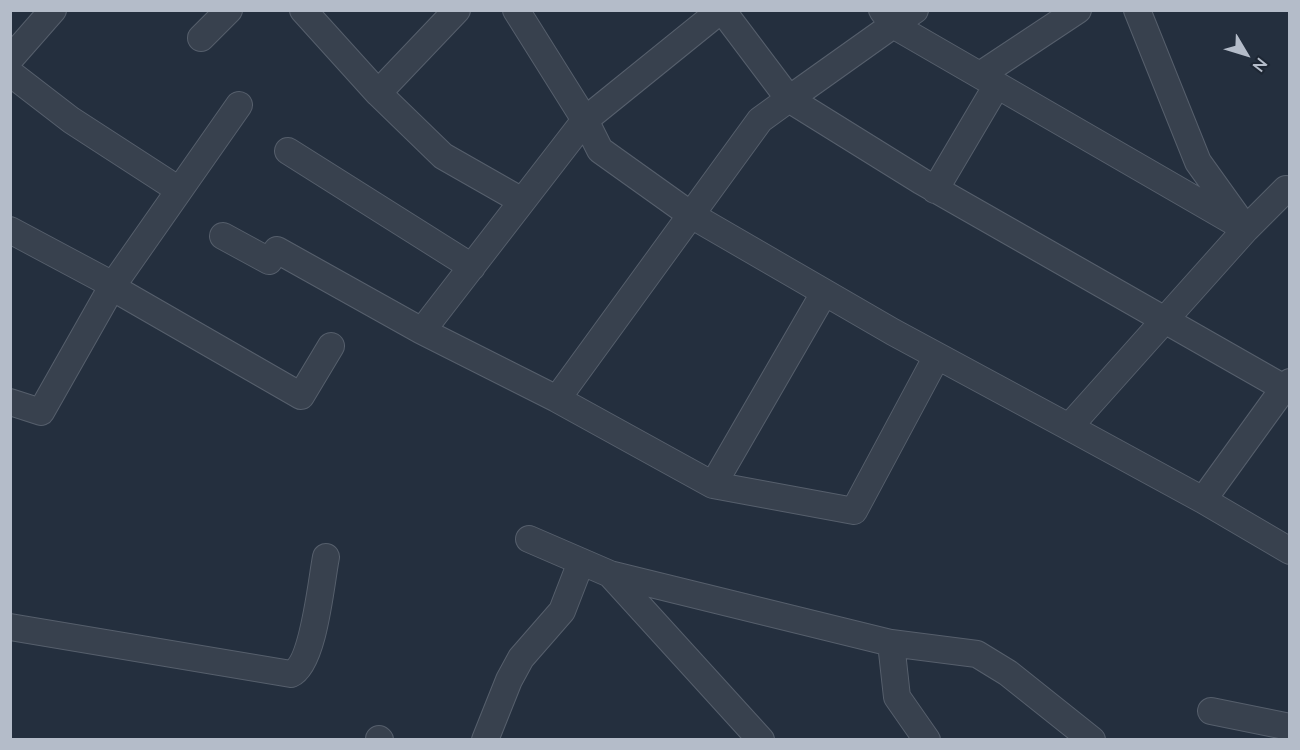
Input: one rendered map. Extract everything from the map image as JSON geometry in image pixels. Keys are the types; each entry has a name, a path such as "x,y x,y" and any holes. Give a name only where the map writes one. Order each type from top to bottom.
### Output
{"street":[{"path":"10,58 53,10"},
{"path":"201,38 229,10"},
{"path":"303,10 378,93 443,156 522,201"},
{"path":"378,93 457,10"},
{"path":"516,10 585,120 600,150 691,215 937,356 1203,500 1290,551"},
{"path":"422,331 585,120 722,10 789,99 935,190 1163,319 1287,385 1203,500"},
{"path":"557,399 760,120 887,18 915,10"},
{"path":"935,190 989,80 1078,10"},
{"path":"1137,10 1198,162 1246,229"},
{"path":"887,18 1246,229"},
{"path":"10,72 71,120 179,190"},
{"path":"10,402 41,412 113,285 239,105"},
{"path":"288,151 472,267"},
{"path":"1069,427 1163,319 1246,229 1288,190"},
{"path":"11,232 113,285 122,293 301,396 331,346"},
{"path":"223,236 269,261 277,250 422,331 557,399 713,485 854,511 937,356"},
{"path":"713,485 824,292"},
{"path":"529,539 610,574 891,643 977,654 1008,673 1092,740"},
{"path":"10,627 291,674 298,671 307,656 326,557"},
{"path":"485,740 509,680 521,658 562,611 581,562"},
{"path":"610,574 761,740"},
{"path":"891,643 897,697 927,740"},
{"path":"1211,711 1290,727"}]}
